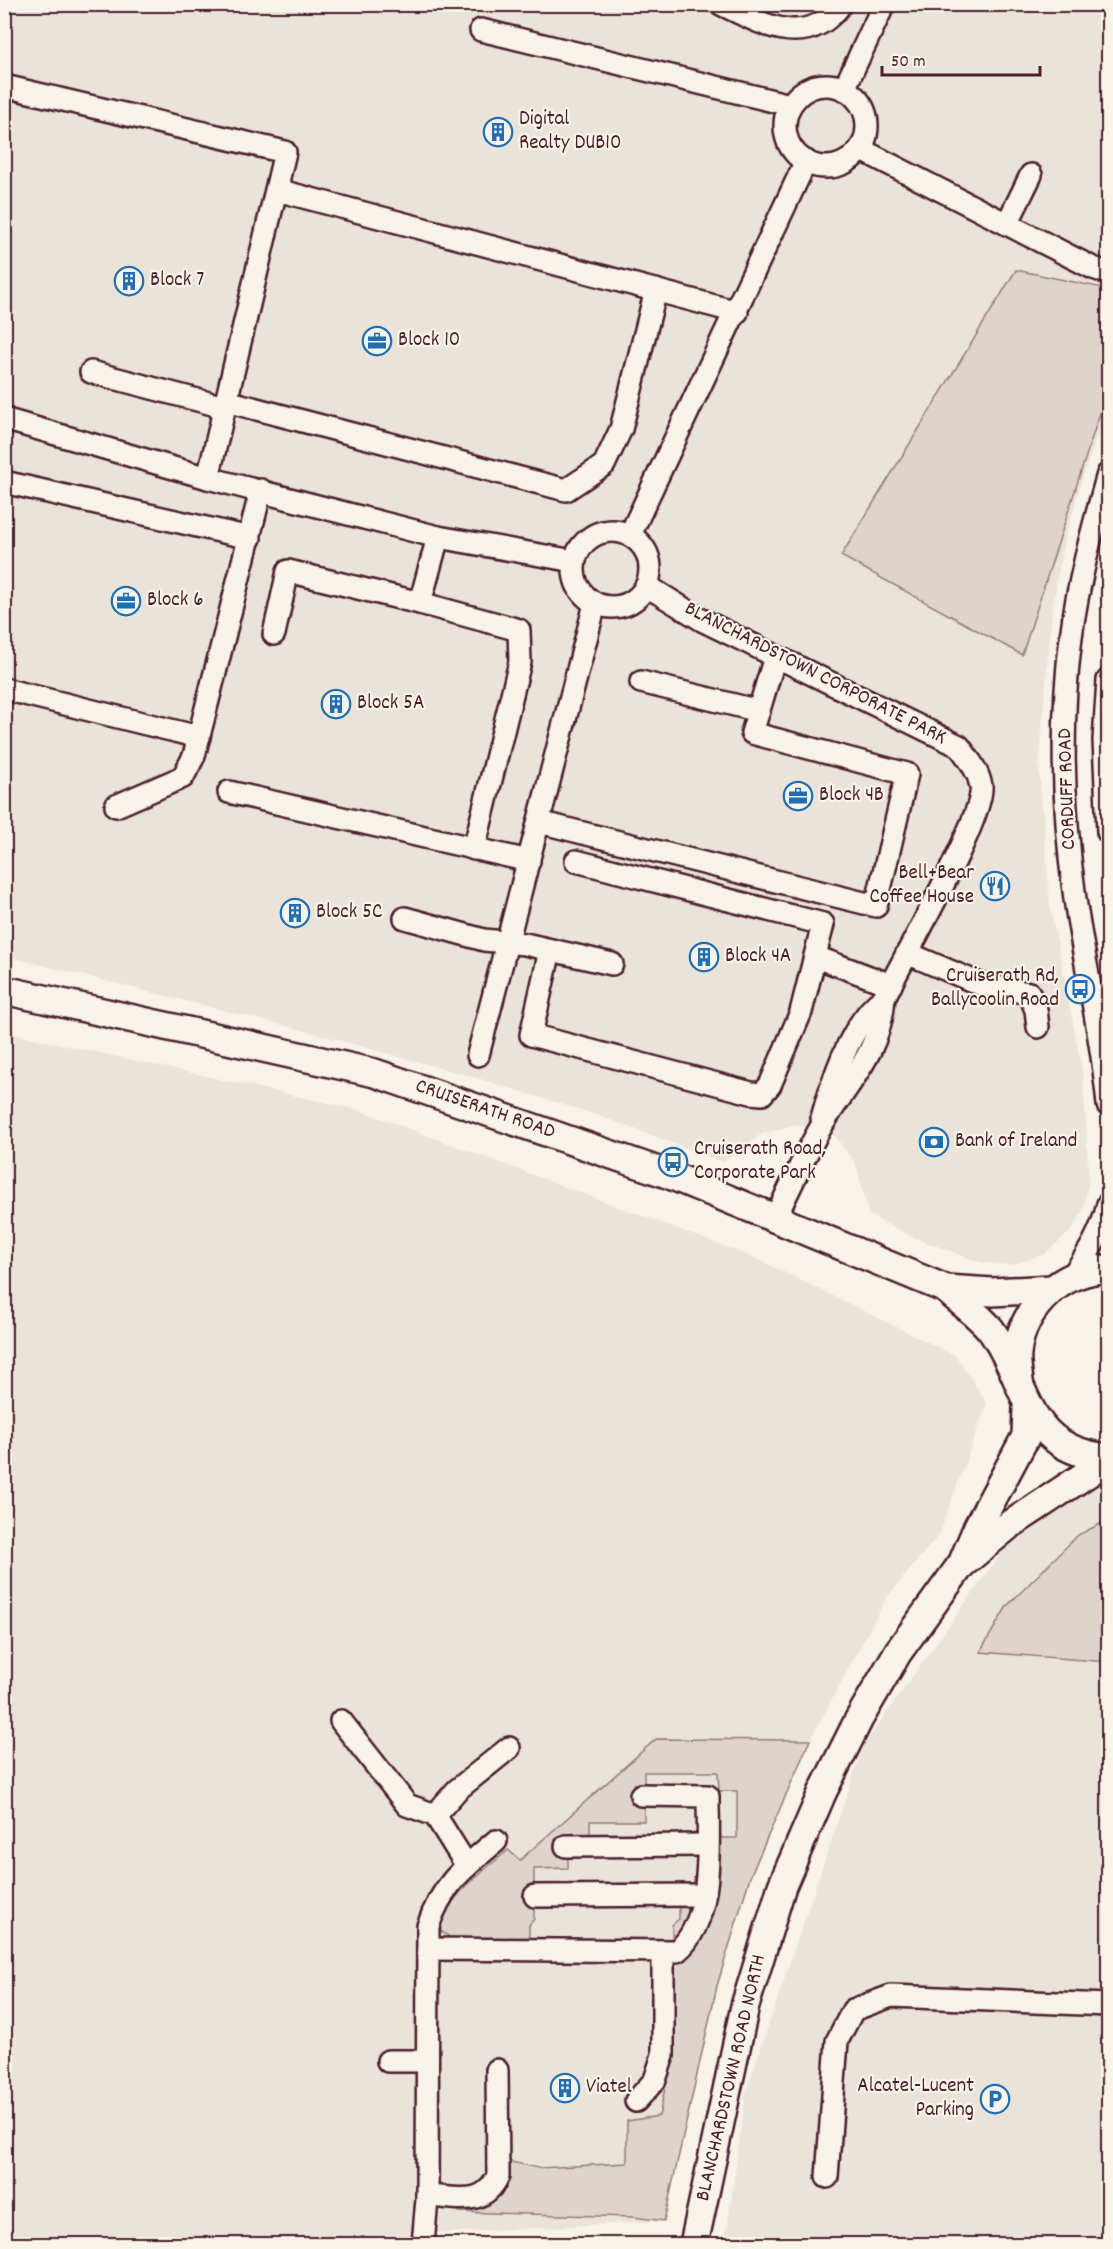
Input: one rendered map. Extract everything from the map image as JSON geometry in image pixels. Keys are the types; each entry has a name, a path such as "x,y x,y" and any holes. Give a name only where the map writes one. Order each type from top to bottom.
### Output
{"main road":[{"name":"CRUISERATH ROAD","path":"4,990 375,1073 582,1143 775,1218 946,1289 992,1292 1062,1283 1096,1269 1108,1269"},
{"name":"BLANCHARDSTOWN ROAD NORTH","path":"694,2244 745,2006 782,1886 823,1791 859,1719 898,1652 961,1565 978,1526 1026,1436 1017,1353 1024,1327 1036,1306 1062,1283"},
{"name":"CRUISERATH ROAD","path":"946,1289 990,1329 1038,1424 1053,1438 1072,1450 1108,1459"},
{"name":"BLANCHARDSTOWN ROAD NORTH","path":"961,1565 1008,1526 1108,1459"}],"street":[{"path":"721,4 760,22 798,32 818,26 835,13 841,4"},
{"path":"844,89 884,4"},
{"path":"481,30 790,105"},
{"path":"830,85 844,89 858,99 866,116 867,133 860,149 849,160 834,166 819,166 806,162 794,152 788,141 785,126 790,105 801,93 815,86 830,85"},
{"path":"4,86 285,152 208,478"},
{"path":"860,149 1093,268 1108,273"},
{"path":"630,535 806,162"},
{"path":"1008,224 1031,175"},
{"path":"277,190 737,312"},
{"path":"91,372 566,490 604,465 621,429 656,290"},
{"path":"4,419 208,478 438,537 574,561"},
{"name":"CORDUFF ROAD","path":"1108,474 1096,516 1071,635 1065,717 1067,832 1075,900 1105,1069 1108,1105"},
{"path":"4,482 250,538"},
{"path":"116,806 183,777 194,756 261,490"},
{"path":"607,531 630,535 646,552 650,575 647,586 640,596 624,605 606,607 595,604 578,586 574,561 586,541 596,535 607,531"},
{"path":"420,603 438,537"},
{"path":"274,633 288,571 519,630 520,662 474,849"},
{"name":"BLANCHARDSTOWN CORPORATE PARK","path":"647,586 702,620 959,746 974,765 981,787 977,811 907,953 887,992 873,1006 851,1041 831,1085 818,1132 775,1218"},
{"path":"478,1055 595,604"},
{"path":"539,822 876,906 907,774 752,733 775,657"},
{"name":"CORDUFF ROAD","path":"1108,680 1104,740 1108,832"},
{"path":"641,682 759,711"},
{"path":"4,689 199,737"},
{"path":"229,792 529,861"},
{"path":"550,950 531,1035 762,1094 770,1085 801,1012 823,924 576,861"},
{"path":"405,918 484,940 550,950 612,964"},
{"path":"907,953 981,984 1029,993 1036,1010 1038,1027"},
{"path":"816,957 887,992"},
{"path":"1062,1283 1091,1249 1105,1220 1108,1204"},
{"path":"341,1721 407,1805 435,1815 467,1866"},
{"path":"435,1815 457,1790 508,1748"},
{"path":"428,1949 677,1951 694,1934 709,1872 708,1796 641,1795"},
{"path":"423,2244 427,2196 428,1926 437,1900 454,1877 496,1841"},
{"path":"566,1846 708,1845"},
{"path":"535,1896 703,1895"},
{"path":"636,2101 655,2080 663,2055 663,1952"},
{"path":"827,2177 837,2041 854,2010 891,1996 1108,2005"},
{"path":"388,2061 427,2061"},
{"path":"427,2196 475,2199 486,2195 493,2188 498,2176 497,2070"}],"shaded area":[{"path":"5,5 1108,5 1108,406 1082,479 1062,550 1052,610 1039,767 1050,906 1083,1074 1089,1181 1083,1211 1071,1231 1044,1254 1012,1265 982,1263 910,1236 869,1215 856,1164 834,1135 797,1124 762,1134 723,1162 597,1115 477,1078 302,1030 5,956"},
{"path":"1016,270 1108,289 1108,388 1022,655 841,556"},
{"path":"5,1032 359,1110 755,1258 956,1356 987,1403 939,1535 887,1597 810,1740 750,1877 717,1986 664,2221 353,2238 352,2244 5,2244"},
{"path":"1108,1483 1108,2244 725,2244 746,2092 864,1744 1007,1545 1067,1497"},
{"path":"1108,1520 1108,1662 980,1652 1007,1606 1078,1535"},
{"path":"656,1739 810,1740 750,1877 717,1986 664,2221 633,2217 459,2212 459,2207 481,2204 496,2197 504,2184 507,2161 538,2168 627,2163 627,2121 659,2116 672,2055 672,1977 676,1960 693,1948 706,1925 716,1878 719,1838 737,1838 737,1791 719,1791 718,1772 644,1772 644,1821 590,1821 590,1837 568,1838 568,1868 534,1869 534,1919 529,1925 529,1942 455,1941 441,1931 442,1920 447,1909 477,1876 508,1850 520,1860"},
{"path":"679,1903 690,1911 688,1929 672,1941 672,1925 679,1919"}],"place":[{"name":"Digital Realty DUB10","path":"498,132"},
{"name":"Block 7","path":"129,281"},
{"name":"Block 10","path":"377,341"},
{"name":"Block 6","path":"126,601"},
{"name":"Block 5A","path":"336,704"},
{"name":"Block 4B","path":"798,796"},
{"name":"Bell+Bear Coffee House","path":"995,886"},
{"name":"Block 5C","path":"295,913"},
{"name":"Block 4A","path":"704,957"},
{"name":"Cruiserath Rd, Ballycoolin Road","path":"1080,989"},
{"name":"Bank of Ireland","path":"934,1142"},
{"name":"Cruiserath Road, Corporate Park","path":"673,1162"},
{"name":"Viatel","path":"565,2088"},
{"name":"Alcatel-Lucent Parking","path":"995,2099"}]}
